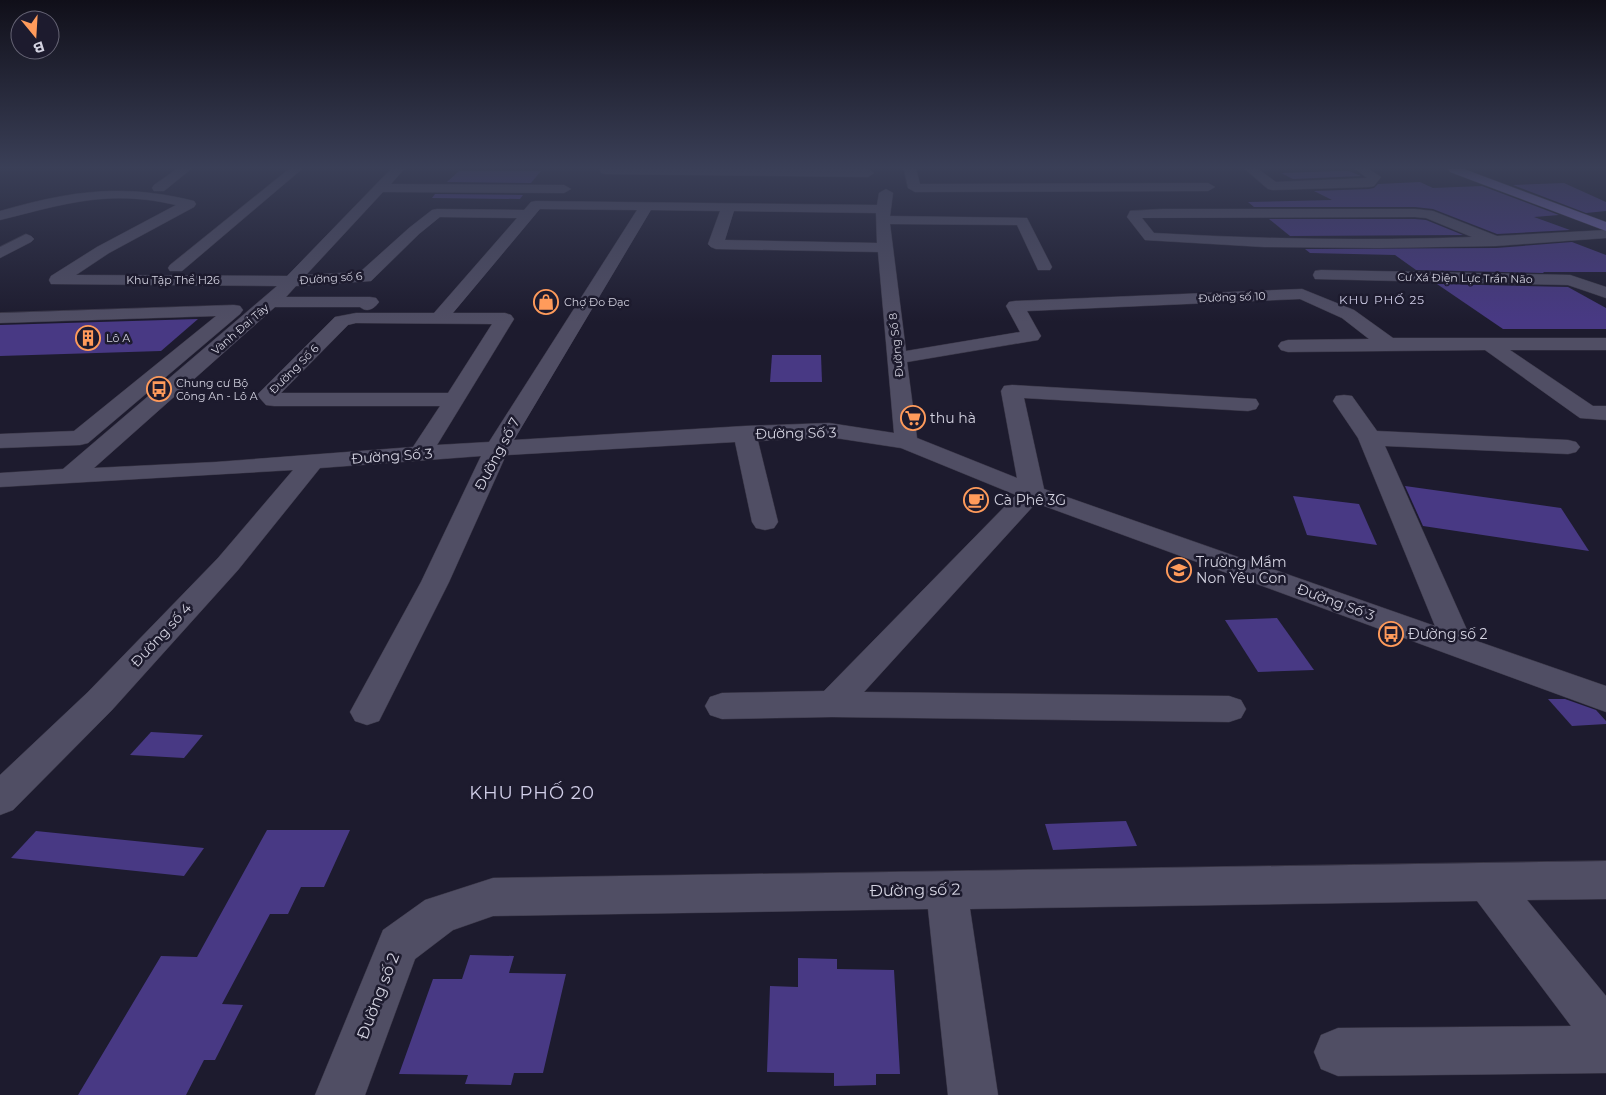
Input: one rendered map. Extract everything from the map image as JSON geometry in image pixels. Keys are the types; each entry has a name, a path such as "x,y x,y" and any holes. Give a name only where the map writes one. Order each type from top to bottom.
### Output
{"main road":[{"path":"1590,220 1606,226"}],"street":[{"name":"Khu Tập Thể H26","path":"159,220 104,250 57,280 290,281"},
{"path":"176,268 234,220"},
{"name":"Vành Đai Tây","path":"69,477 271,302 348,220"},
{"name":"Đường số 6","path":"290,281 366,277 414,230 427,220"},
{"path":"440,317 523,220"},
{"name":"Đường số 7","path":"367,712 435,582 497,448 638,220"},
{"path":"724,220 716,244 886,248"},
{"name":"Đường Số 8","path":"883,220 906,442"},
{"path":"1004,220 1038,222"},
{"path":"1136,220 1150,237 1280,244 1496,241 1606,234"},
{"path":"1443,220 1496,241"},
{"path":"1022,221 1044,266"},
{"path":"0,253 26,239"},
{"name":"Cư Xá Điện Lực Trần Não","path":"1321,275 1570,280 1606,293"},
{"name":"Đường số 10","path":"897,358 1031,336 1014,306 1302,294 1348,314 1388,344"},
{"name":"Đường số 6","path":"271,302 370,302 356,318"},
{"path":"0,318 234,310 80,438 0,441"},
{"name":"Đường Số 6","path":"420,454 505,319 440,317 356,318 342,320 268,395 274,400 454,399"},
{"path":"1489,344 1588,413 1606,413"},
{"path":"1288,346 1606,344"},
{"path":"832,704 1032,493 1012,391 1248,404"},
{"path":"1344,401 1370,438 1459,647"},
{"name":"Đường Số 3","path":"0,480 313,462 497,448 745,433 829,430 906,442 1032,493 1606,700"},
{"path":"745,433 765,522"},
{"path":"1370,438 1568,447"},
{"name":"Đường số 4","path":"0,799 100,701 228,564 313,462"},
{"path":"722,706 832,704 1229,709"},
{"name":"Đường số 2","path":"340,1095 398,945 440,914 494,897 1606,880"},
{"path":"1487,882 1606,1033"},
{"path":"947,890 973,1095"},
{"path":"1338,1052 1606,1049"}],"building":[{"path":"1270,220 1426,220 1463,235 1290,236"},
{"path":"1461,220 1543,220 1570,230 1497,234"},
{"path":"1572,242 1606,255 1606,272 1544,273 1416,270 1395,255 1310,253 1305,249 1496,248"},
{"path":"1437,284 1568,287 1606,308 1606,329 1503,329"},
{"name":"Lô A","path":"198,319 161,351 0,356 0,325"},
{"path":"772,355 821,355 822,382 770,382"},
{"path":"1405,486 1561,508 1589,551 1423,526"},
{"path":"1293,496 1359,504 1377,545 1307,535"},
{"path":"1277,618 1314,670 1258,672 1225,620"},
{"path":"1548,699 1565,699 1596,710 1606,721 1606,724 1572,726"},
{"path":"151,732 203,735 184,758 130,755"},
{"path":"1126,821 1137,846 1053,850 1045,824"},
{"path":"267,830 350,830 324,887 301,887 288,914 270,914 222,1004 243,1005 215,1060 204,1060 186,1095 78,1095 161,956 197,957"},
{"path":"36,831 204,848 184,876 11,858"},
{"path":"470,955 514,956 509,973 566,974 543,1073 514,1073 511,1085 465,1084 468,1075 399,1074 433,979 462,979"},
{"path":"798,958 837,959 837,969 894,970 900,1074 876,1074 876,1085 834,1086 834,1073 767,1072 770,986 798,987"}],"place":[{"name":"Chợ Đo Đạc","path":"546,302"},
{"name":"Lô A","path":"88,338"},
{"name":"Chung cư Bộ Công An - Lô A","path":"159,389"},
{"name":"thu hà","path":"913,418"},
{"name":"Cà Phê 3G","path":"976,500"},
{"name":"Trường Mầm Non Yêu Con","path":"1179,570"},
{"name":"Đường số 2","path":"1391,634"}],"district":[{"name":"KHU PHỐ 25","path":"1382,299"},
{"name":"KHU PHỐ 20","path":"532,793"}]}
